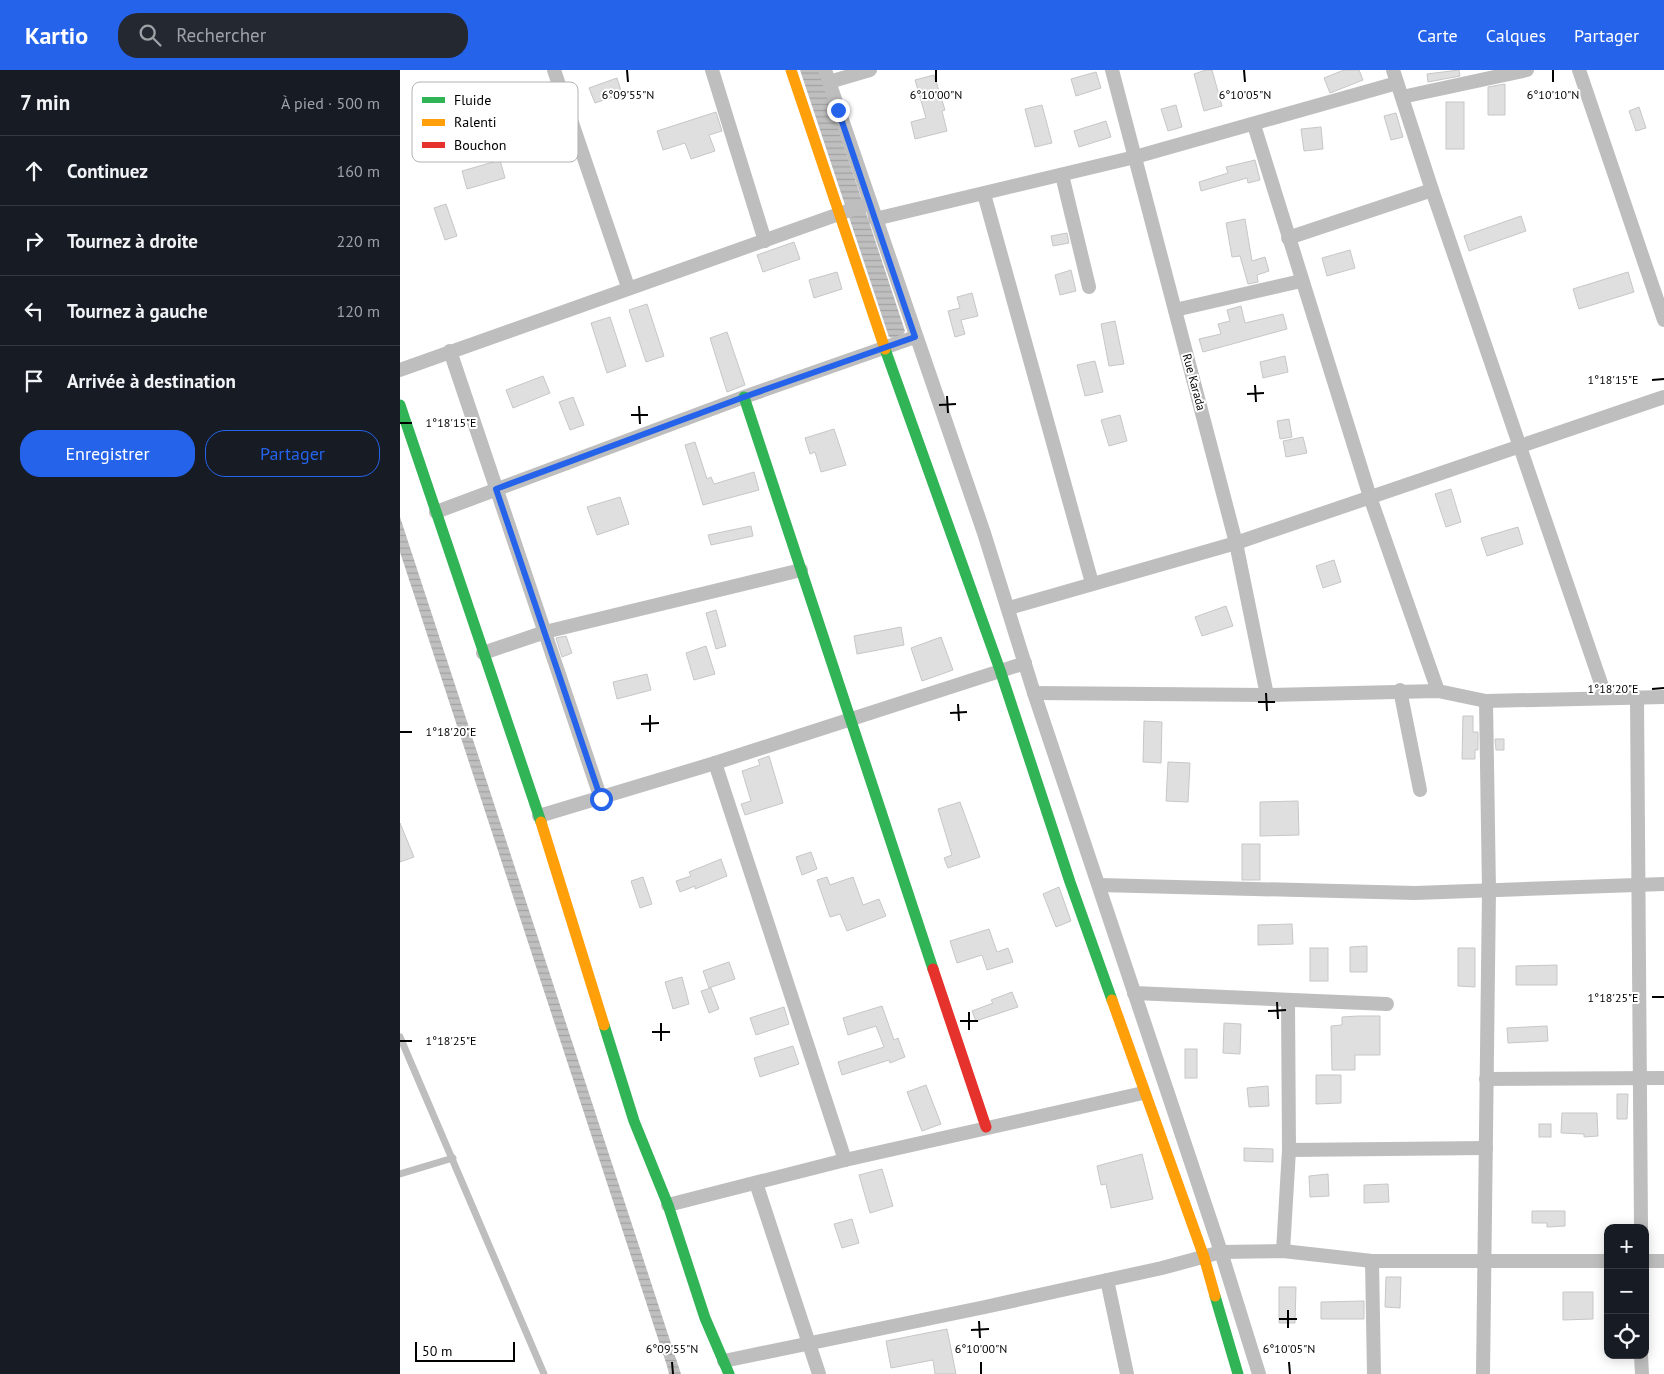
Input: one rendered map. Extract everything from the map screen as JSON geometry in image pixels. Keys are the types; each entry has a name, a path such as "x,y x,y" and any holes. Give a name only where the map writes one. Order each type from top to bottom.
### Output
{"street":[{"path":"554,70 558,82"},
{"path":"712,70 765,241"},
{"path":"791,70 842,212 901,343 1009,608 1034,693 1221,1252 1259,1374"},
{"path":"870,70 827,76 867,204 875,220 901,343 1000,670 1070,882 1143,1093 1204,1257 1238,1374"},
{"name":"Rue Karada","path":"1112,70 1236,543 1267,695"},
{"path":"1402,98 1527,70"},
{"path":"1579,70 1664,320"},
{"path":"875,220 1135,157 1254,125 1395,77 1606,698"},
{"path":"1254,125 1370,498 1438,691"},
{"path":"578,141 628,288"},
{"path":"1062,175 1089,287"},
{"path":"1288,238 1432,190"},
{"path":"984,194 1092,583"},
{"path":"400,370 867,204"},
{"path":"1175,310 1301,281"},
{"path":"436,512 744,397 901,343"},
{"path":"450,352 601,799"},
{"path":"744,397 986,1126"},
{"path":"1009,608 1236,543 1664,397"},
{"path":"400,405 539,816 632,1113 668,1205 705,1318 726,1368 809,1343 1107,1280 1221,1252 1284,1251 1372,1261 1604,1261"},
{"path":"483,652 545,632 801,570"},
{"path":"539,816 601,799 1026,663"},
{"path":"1400,690 1420,790"},
{"path":"1034,693 1267,695 1400,690 1438,691 1486,701 1664,697"},
{"path":"1636,697 1640,884 1641,1224"},
{"path":"1483,1374 1489,890 1486,701"},
{"path":"715,763 845,1160"},
{"path":"1099,885 1415,893 1664,884"},
{"path":"1134,993 1387,1004"},
{"path":"1284,1251 1289,1150 1288,1001"},
{"path":"1486,1079 1664,1078"},
{"path":"668,1205 986,1126 1143,1093"},
{"path":"1289,1150 1486,1148"},
{"path":"756,1183 819,1374"},
{"path":"1372,1261 1374,1374"},
{"path":"1649,1261 1664,1261"},
{"path":"1107,1280 1127,1374"},
{"path":"1642,1359 1642,1374"}],"lane":[{"path":"400,1037 544,1374"},
{"path":"400,1174 453,1158"}],"shaded area":[{"path":"800,70 819,70 905,331 900,340 889,337"},
{"path":"400,517 681,1374 669,1374 400,552"}],"building":[{"path":"1212,70 1222,106 1204,111 1194,74"},
{"path":"1344,70 1359,70 1363,80 1330,93 1324,78"},
{"path":"1459,70 1460,76 1428,82 1427,74"},
{"path":"1096,72 1101,88 1076,96 1071,79"},
{"path":"934,75 945,110 942,111 947,131 915,139 911,122 926,118 915,80"},
{"path":"617,78 622,94 595,103 589,88"},
{"path":"1505,84 1505,115 1488,115 1488,87"},
{"path":"1446,102 1464,102 1464,149 1446,149"},
{"path":"1042,105 1052,143 1035,147 1025,109"},
{"path":"1176,105 1182,127 1168,131 1161,109"},
{"path":"1639,107 1646,128 1636,131 1629,111"},
{"path":"716,112 722,131 709,135 715,151 691,159 685,143 663,150 657,131"},
{"path":"1396,113 1403,137 1391,140 1384,116"},
{"path":"1106,121 1111,137 1079,147 1074,131"},
{"path":"1321,127 1323,149 1304,151 1301,129"},
{"path":"1255,160 1260,180 1248,183 1247,178 1201,191 1199,182 1228,173 1226,167"},
{"path":"493,162 501,162 505,178 467,189 462,171"},
{"path":"446,204 457,236 445,240 434,208"},
{"path":"1521,216 1526,231 1469,251 1464,236"},
{"path":"1245,219 1252,261 1265,257 1269,271 1257,275 1258,282 1248,284 1240,256 1232,257 1226,223"},
{"path":"1067,233 1069,243 1053,246 1051,236"},
{"path":"794,242 800,259 763,272 757,255"},
{"path":"1350,250 1355,268 1327,276 1322,258"},
{"path":"1071,270 1076,291 1060,295 1055,275"},
{"path":"837,272 842,289 814,298 809,280"},
{"path":"1628,272 1634,292 1579,309 1573,289"},
{"path":"972,293 978,316 961,320 965,334 955,337 948,311 960,308 957,297"},
{"path":"647,304 664,356 646,362 629,310"},
{"path":"1241,306 1245,323 1283,314 1287,329 1203,352 1199,339 1221,334 1218,324 1230,321 1227,310"},
{"path":"610,317 626,366 607,373 591,323"},
{"path":"1115,321 1124,364 1109,366 1101,324"},
{"path":"727,332 745,385 727,392 710,338"},
{"path":"1285,356 1288,372 1263,378 1260,362"},
{"path":"1095,361 1103,392 1085,396 1077,365"},
{"path":"543,376 550,393 513,408 506,390"},
{"path":"573,397 584,425 570,430 559,402"},
{"path":"1120,415 1127,441 1109,446 1101,420"},
{"path":"1289,419 1292,437 1280,439 1277,421"},
{"path":"834,429 846,465 821,472 815,452 810,454 805,438"},
{"path":"1303,437 1307,453 1286,457 1283,441"},
{"path":"695,442 707,479 711,477 714,484 754,472 759,490 703,505 685,445"},
{"path":"1451,489 1461,522 1446,527 1435,494"},
{"path":"620,497 629,524 597,535 587,507"},
{"path":"751,526 753,536 711,545 708,535"},
{"path":"1518,527 1523,544 1487,556 1481,538"},
{"path":"1334,560 1341,582 1323,588 1316,566"},
{"path":"1226,606 1233,626 1202,636 1195,617"},
{"path":"716,610 726,646 716,649 706,613"},
{"path":"901,627 904,645 857,654 854,636"},
{"path":"566,636 572,653 562,657 556,638"},
{"path":"941,637 953,670 922,681 911,648"},
{"path":"706,646 715,674 694,680 686,653"},
{"path":"647,674 651,690 617,699 613,682"},
{"path":"1463,716 1473,716 1473,732 1478,732 1478,750 1475,750 1475,759 1462,759"},
{"path":"1144,721 1162,722 1161,763 1143,762"},
{"path":"1495,739 1504,739 1504,750 1496,750"},
{"path":"769,756 783,803 745,815 741,804 751,801 742,771 760,765 758,760"},
{"path":"1168,762 1190,763 1188,802 1166,801"},
{"path":"1298,801 1299,835 1260,836 1260,802"},
{"path":"960,802 980,857 948,868 944,858 952,855 938,809"},
{"path":"400,823 414,857 400,862"},
{"path":"1242,844 1260,844 1260,880 1242,880"},
{"path":"811,852 817,869 802,875 796,857"},
{"path":"721,859 727,876 695,889 695,886 680,892 676,881 691,876 689,872"},
{"path":"643,877 652,904 640,908 631,881"},
{"path":"827,877 830,885 853,877 863,905 879,899 886,916 847,931 840,914 830,917 817,880"},
{"path":"1059,887 1071,921 1056,927 1043,894"},
{"path":"1292,924 1293,944 1258,945 1258,925"},
{"path":"989,929 997,952 1008,948 1013,962 987,970 982,955 957,963 950,941"},
{"path":"1367,946 1367,972 1350,972 1350,947"},
{"path":"1310,948 1328,948 1328,981 1310,981"},
{"path":"1458,948 1475,948 1475,987 1458,986"},
{"path":"729,962 735,979 709,988 703,971"},
{"path":"1557,965 1557,985 1516,985 1516,966"},
{"path":"682,977 689,1004 673,1009 665,982"},
{"path":"711,988 719,1009 709,1013 701,991"},
{"path":"1012,992 1018,1007 976,1021 972,1011 993,1003 991,1000"},
{"path":"882,1006 894,1040 898,1038 905,1057 890,1063 889,1060 842,1075 838,1062 884,1047 876,1026 848,1035 843,1018"},
{"path":"784,1007 789,1024 756,1035 750,1018"},
{"path":"1380,1016 1380,1055 1355,1055 1355,1070 1332,1070 1331,1026 1342,1025 1342,1017"},
{"path":"1224,1023 1241,1024 1240,1054 1223,1053"},
{"path":"1547,1026 1548,1041 1508,1043 1507,1028"},
{"path":"793,1046 799,1064 760,1077 754,1058"},
{"path":"1185,1049 1197,1049 1197,1078 1185,1078"},
{"path":"1316,1075 1341,1075 1341,1103 1316,1104"},
{"path":"926,1085 941,1124 922,1131 907,1092"},
{"path":"1268,1086 1269,1106 1249,1107 1247,1088"},
{"path":"1617,1094 1628,1094 1627,1119 1617,1119"},
{"path":"1562,1113 1597,1113 1598,1136 1584,1137 1584,1134 1561,1133"},
{"path":"1539,1124 1551,1124 1551,1137 1539,1137"},
{"path":"1244,1148 1273,1149 1273,1162 1244,1161"},
{"path":"1142,1154 1153,1199 1111,1208 1106,1184 1101,1185 1097,1166"},
{"path":"882,1169 893,1206 870,1213 859,1175"},
{"path":"1328,1174 1329,1196 1310,1197 1309,1176"},
{"path":"1388,1184 1389,1202 1364,1203 1364,1185"},
{"path":"1532,1211 1565,1211 1565,1226 1547,1227 1547,1223 1532,1223"},
{"path":"852,1219 859,1243 842,1248 834,1224"},
{"path":"1386,1277 1401,1277 1400,1308 1385,1307"},
{"path":"1279,1287 1296,1287 1295,1323 1279,1323"},
{"path":"1563,1292 1593,1292 1593,1319 1563,1320"},
{"path":"1364,1301 1364,1319 1321,1319 1321,1302"},
{"path":"947,1329 956,1374 935,1374 933,1360 891,1368 886,1341"}],"traffic: fast":[{"path":"885,349 1000,670 1070,882 1112,1000"},
{"path":"744,397 933,969"},
{"path":"400,405 541,822"},
{"path":"604,1025 634,1121 668,1205 705,1318 729,1374"},
{"path":"1215,1296 1238,1374"}],"traffic: slow":[{"path":"791,70 885,349"},
{"path":"541,822 604,1025"},
{"path":"1112,1000 1204,1257 1215,1296"}],"traffic: jam":[{"path":"933,969 986,1127"}],"route":[{"path":"601,799 496,489 744,397 915,337 838,110"}]}
